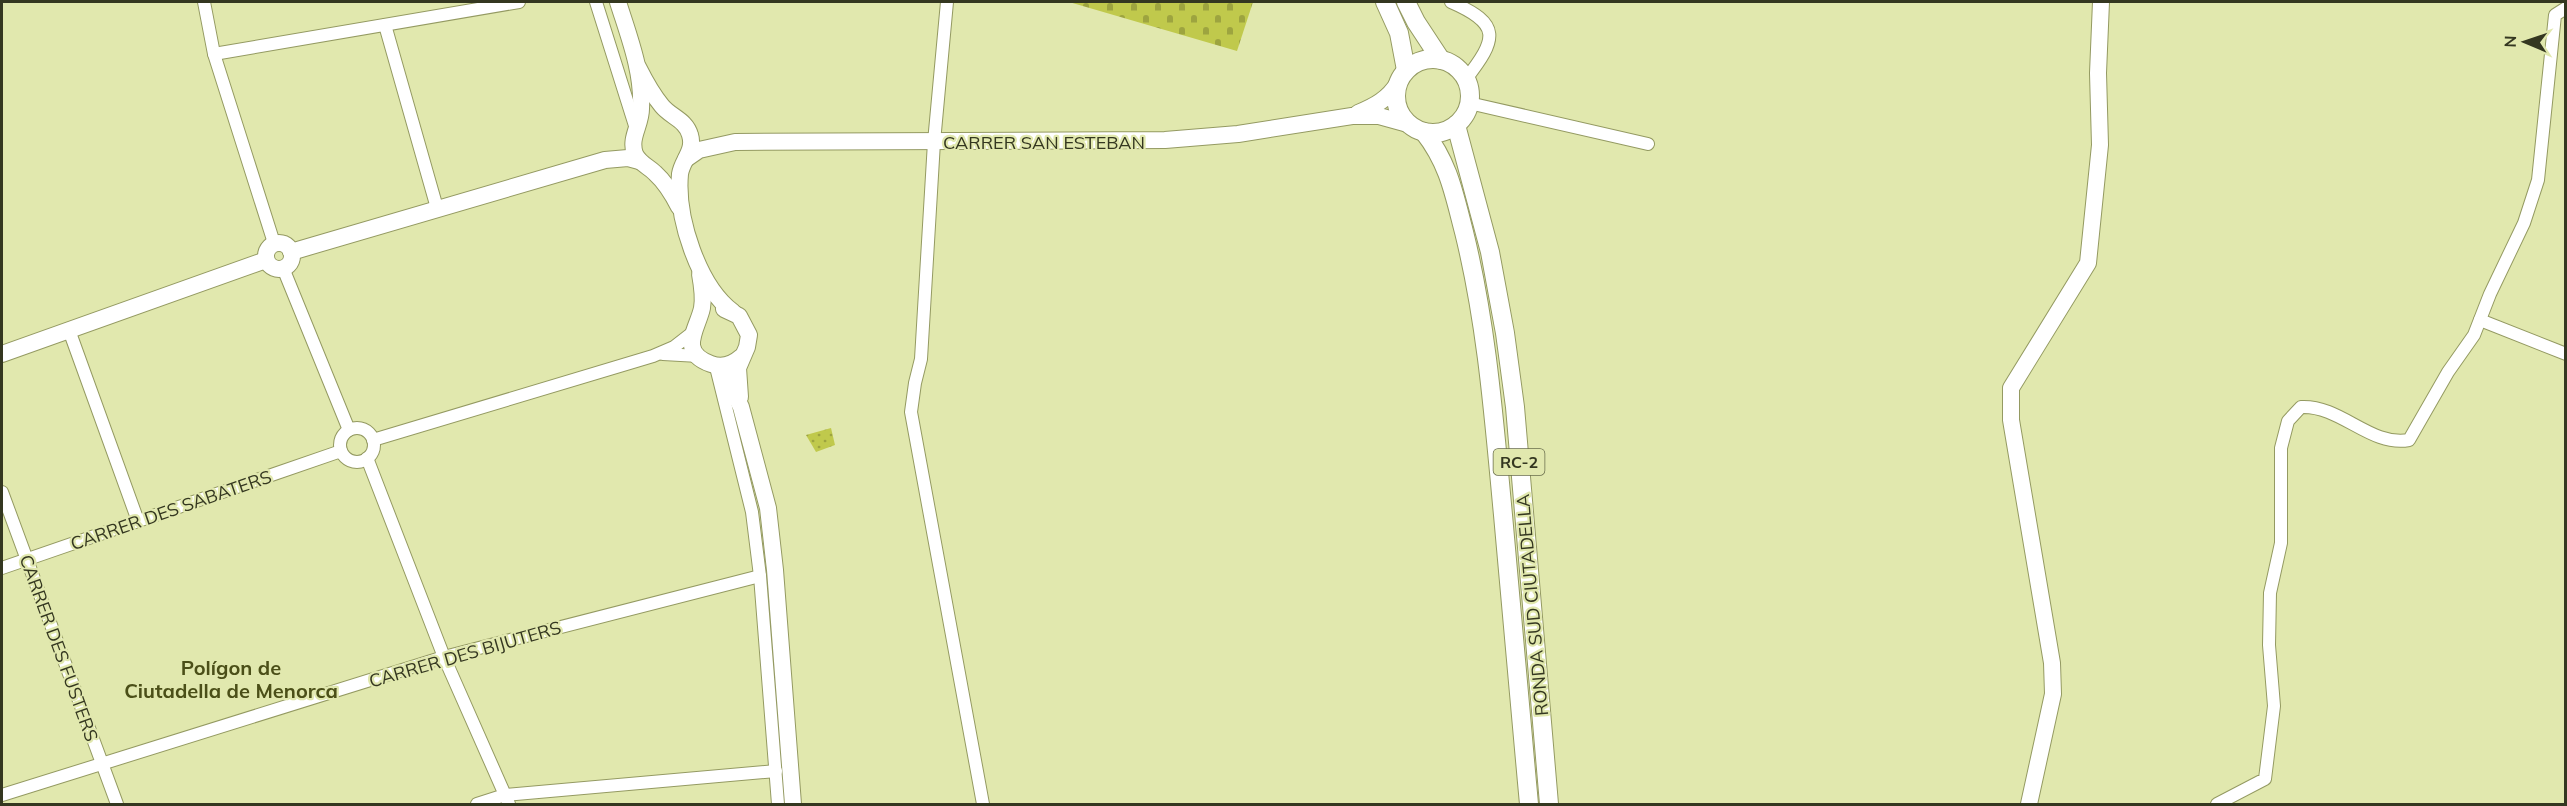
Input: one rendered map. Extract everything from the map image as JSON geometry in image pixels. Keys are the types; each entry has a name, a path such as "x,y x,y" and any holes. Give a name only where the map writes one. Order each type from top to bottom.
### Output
{"main road":[{"name":"RC-2","path":"1385,2 1399,33 1402,77 1397,106 1416,128"},
{"path":"1406,2 1441,60"},
{"path":"1402,77 1423,60 1441,60 1451,63 1466,79 1469,103 1465,115 1456,125 1446,131 1416,128"},
{"name":"RONDA SUD CIUTADELLA","path":"1456,125 1490,252 1505,333 1515,406 1549,804"},
{"name":"RONDA SUD CIUTADELLA","path":"1416,128 1439,152 1450,178 1469,255 1484,334 1496,433 1529,804"}],"street":[{"path":"204,2 214,54 274,243"},
{"path":"214,54 519,2"},
{"path":"596,2 635,132"},
{"path":"618,2 638,67 642,103 633,147 646,166 670,192 683,216 698,263 703,291 692,343 699,356"},
{"path":"947,2 934,142 921,359 911,412 984,804"},
{"path":"1451,2 1476,12 1484,21 1490,35 1484,55 1466,79"},
{"path":"2029,804 2053,694 2053,673 2043,599 2011,420 2011,388 2088,263 2100,145 2098,73 2101,2"},
{"path":"2217,804 2265,779 2274,706 2269,645 2270,593 2281,543 2281,448 2288,421 2301,407 2315,406 2337,414 2380,437 2395,442 2409,440 2448,372 2474,334 2524,223 2538,180 2555,15 2565,8"},
{"path":"385,25 437,208"},
{"path":"638,67 656,99 681,122 692,144 680,172 683,216"},
{"name":"CARRER SAN ESTEBAN","path":"1352,116 1374,106 1391,94 1402,77"},
{"path":"1469,103 1648,144"},
{"path":"605,160 622,150 651,116 663,114 681,122"},
{"name":"CARRER SAN ESTEBAN","path":"681,122 712,137 735,142 1165,140 1238,134 1352,116 1378,116 1416,128"},
{"name":"CARRER SAN ESTEBAN","path":"685,160 699,150 735,142"},
{"path":"291,252 605,160 628,158 646,166 670,171 685,160"},
{"path":"274,243 286,244 291,252 291,260 283,268 272,267 266,260 267,250 274,243"},
{"path":"2,354 266,260"},
{"path":"698,263 710,288 722,304 744,322 749,335 747,347 741,357 733,363 716,366"},
{"path":"283,268 349,430"},
{"path":"373,440 653,356 674,347 714,309 733,312"},
{"path":"2480,320 2565,354"},
{"path":"69,330 138,521"},
{"path":"653,356 675,354 699,356 716,366 728,380 741,406 756,456 771,526 793,804"},
{"path":"741,357 738,379 741,406"},
{"path":"716,366 752,512 760,576 778,804"},
{"path":"349,430 363,430 373,440 373,450 367,458 352,461 341,451 342,437 349,430"},
{"name":"CARRER DES SABATERS","path":"2,568 341,451"},
{"path":"367,458 444,657 507,800"},
{"name":"CARRER DES FUSTERS","path":"2,492 117,804"},
{"name":"CARRER DES BIJUTERS","path":"2,795 444,657 760,576"},
{"path":"477,804 776,771"}],"green space":[{"path":"1069,2 1253,2 1237,51"},
{"path":"831,428 835,445 816,452 806,435"}],"district":[{"name":"Polígon de Ciutadella de Menorca","path":"231,678"}]}
